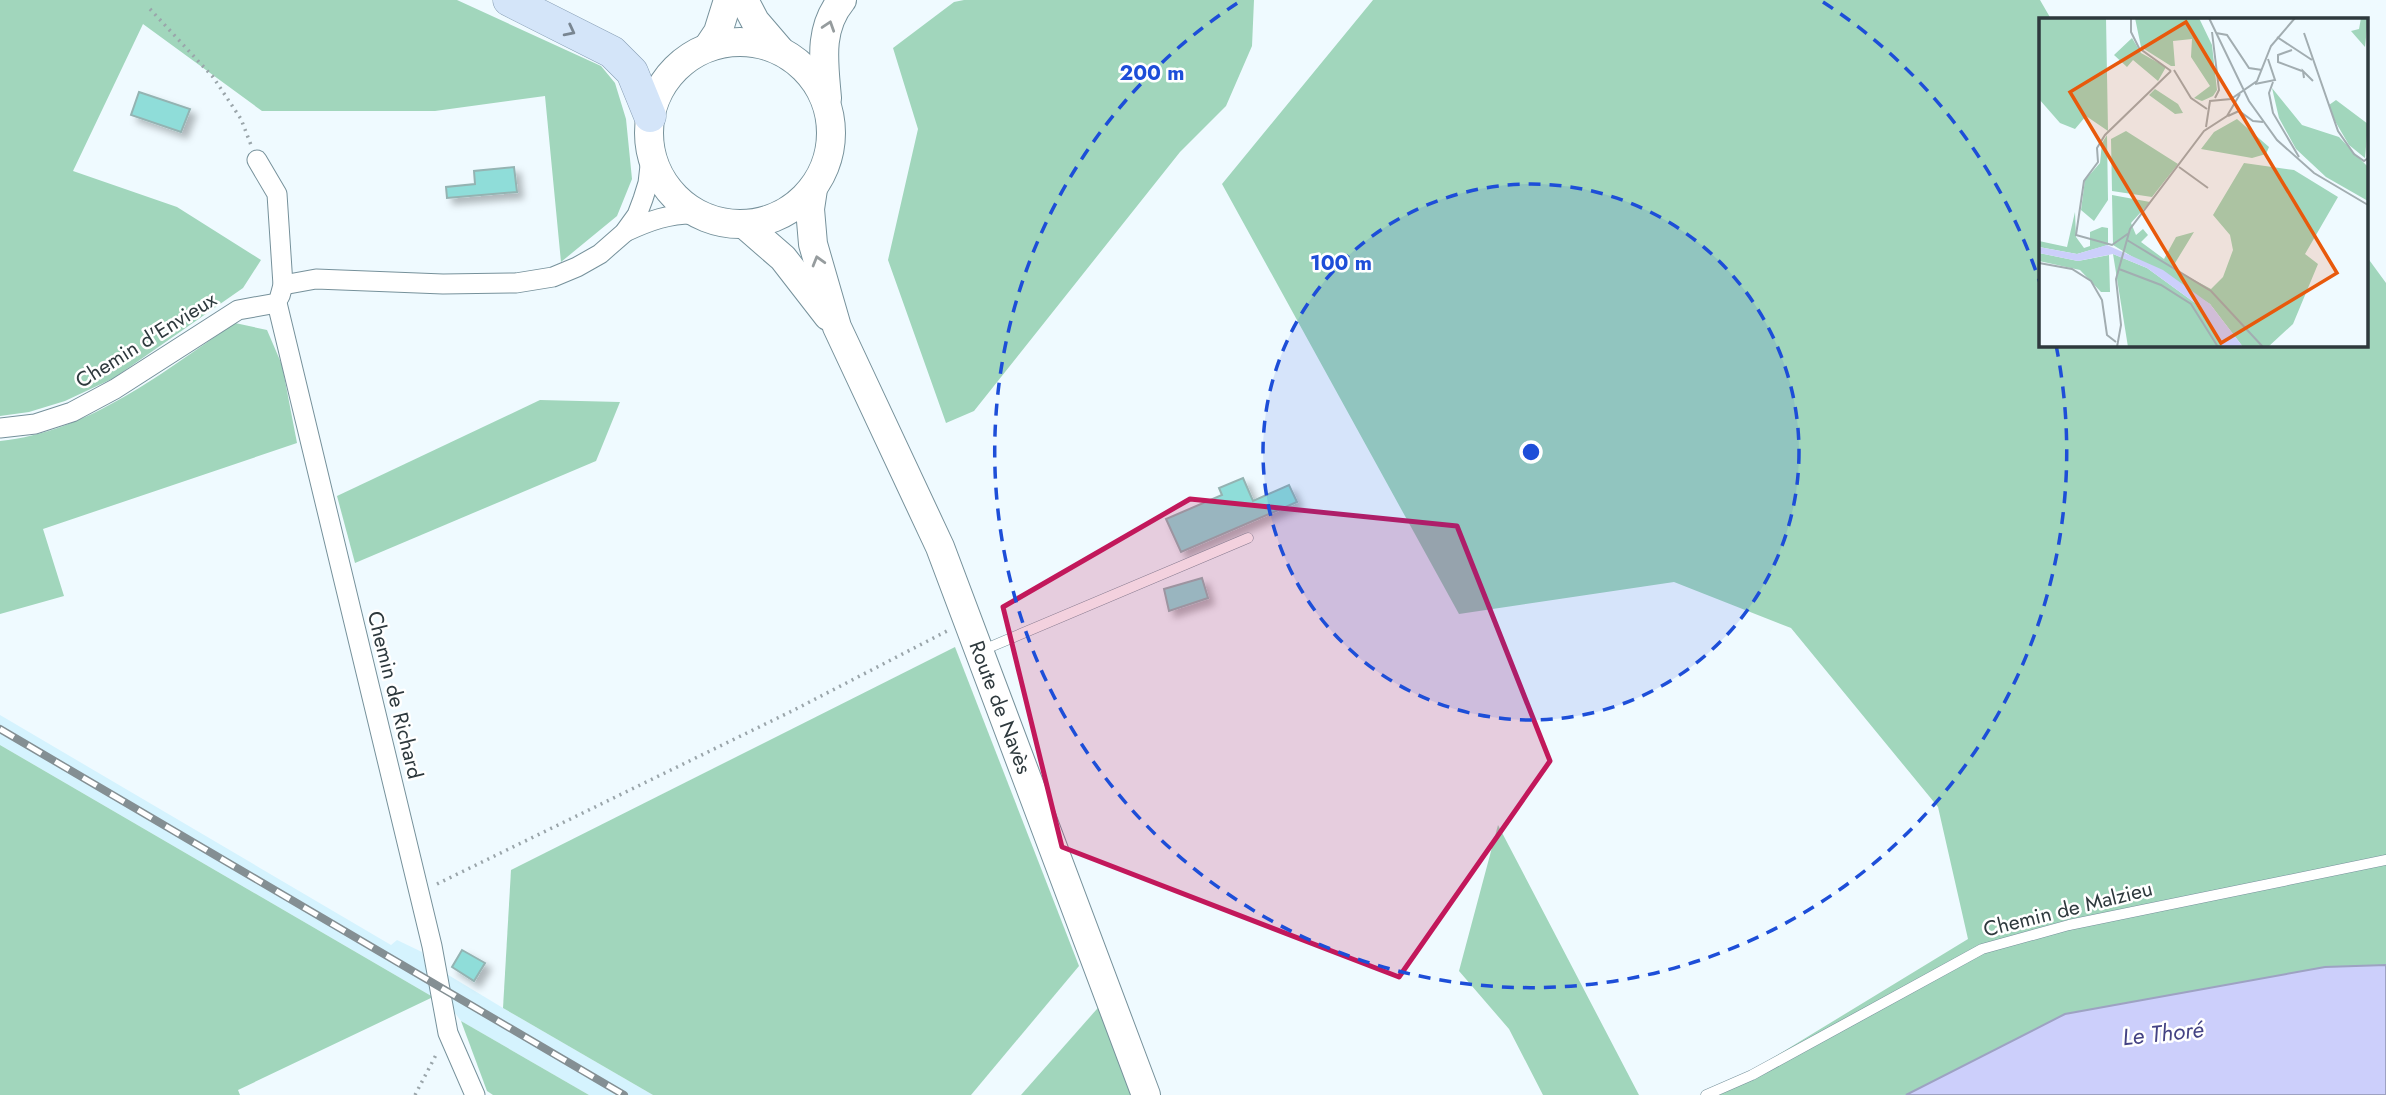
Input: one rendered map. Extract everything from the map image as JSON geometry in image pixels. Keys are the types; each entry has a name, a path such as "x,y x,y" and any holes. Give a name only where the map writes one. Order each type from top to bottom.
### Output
{"main road":[{"path":"509,0 612,52 632,72 650,116"},
{"path":"708,47 718,32 728,0"},
{"name":"Route de Navès","path":"744,0 755,21 779,49 800,63 817,82 828,104 832,126 831,149 824,170 813,189 794,208 771,220 746,225 720,223 696,214 676,199 661,180 652,157 648,137 650,116 657,94 670,74 687,58 708,47 732,41 756,42 779,49"},
{"path":"828,104 825,37 828,23 842,0"},
{"name":"Route de Navès","path":"813,189 810,209 813,244 837,327 940,547 1146,1095"},
{"name":"Route de Navès","path":"746,225 783,258 837,327"}],"street":[{"path":"624,233 637,215 643,199 652,157"},
{"name":"Chemin de Richard","path":"257,160 276,194 280,294 432,946 448,1032 475,1095"},
{"path":"624,233 643,223 676,213 696,214"},
{"name":"Chemin d'Envieux","path":"0,428 35,424 72,412 115,389 238,310 316,279 443,284 516,283 553,277 577,267 600,254 624,233"}],"lane":[{"path":"979,651 1248,538"},
{"name":"Chemin de Malzieu","path":"1706,1095 1752,1074 1982,949 2069,925 2386,860"}],"path":[{"path":"150,9 213,77 242,119 257,160"},
{"path":"419,893 794,710 967,621"},
{"path":"415,1095 448,1032"}],"highlighted area":[{"path":"1190,499 1457,526 1550,761 1399,977 1062,847 1003,607"}],"shaded area":[{"path":"0,715 391,945 397,940 422,952 433,997 0,745"},
{"path":"445,973 653,1095 589,1095 461,1021 452,1009"}],"green space":[{"path":"0,0 457,0 601,66 615,83 626,119 632,179 617,216 561,262 545,96 435,111 262,111 143,24 73,171 177,207 261,260 243,288 114,378 65,401 29,412 0,416"},
{"path":"1254,0 1252,46 1226,106 1180,152 974,411 946,423 888,260 918,129 893,48 954,2"},
{"path":"1373,0 2040,0 2050,18 2039,18 2039,346 2368,346 2368,258 2386,283 2386,965 2325,967 2065,1014 1906,1095 1712,1095 1968,939 1938,807 1791,628 1674,582 1459,614 1222,184"},
{"path":"235,323 267,330 282,365 297,443 43,529 64,596 0,614 0,441 64,426 94,413 124,397"},
{"path":"540,400 620,402 596,461 355,563 337,496"},
{"path":"955,647 1079,966 971,1095 653,1095 503,1008 511,870"},
{"path":"0,745 433,997 238,1090 240,1095 0,1095"},
{"path":"1498,825 1639,1095 1543,1095 1509,1029 1459,971"},
{"path":"1104,1001 1133,1095 1021,1095"},
{"path":"461,1021 589,1095 493,1095 487,1091"}],"water":[{"name":"Le Thoré","path":"2386,965 2386,1095 1906,1095 2065,1014 2325,967"}],"building":[{"path":"139,92 190,109 181,132 131,115"},
{"path":"514,167 517,192 447,198 446,187 475,184 474,171"},
{"path":"1243,478 1253,501 1289,485 1297,502 1181,552 1166,519 1222,495 1219,488"},
{"path":"1202,578 1208,598 1169,611 1164,589"},
{"path":"462,950 485,963 474,981 452,967"}],"railway":[{"path":"0,729 624,1095"}]}
